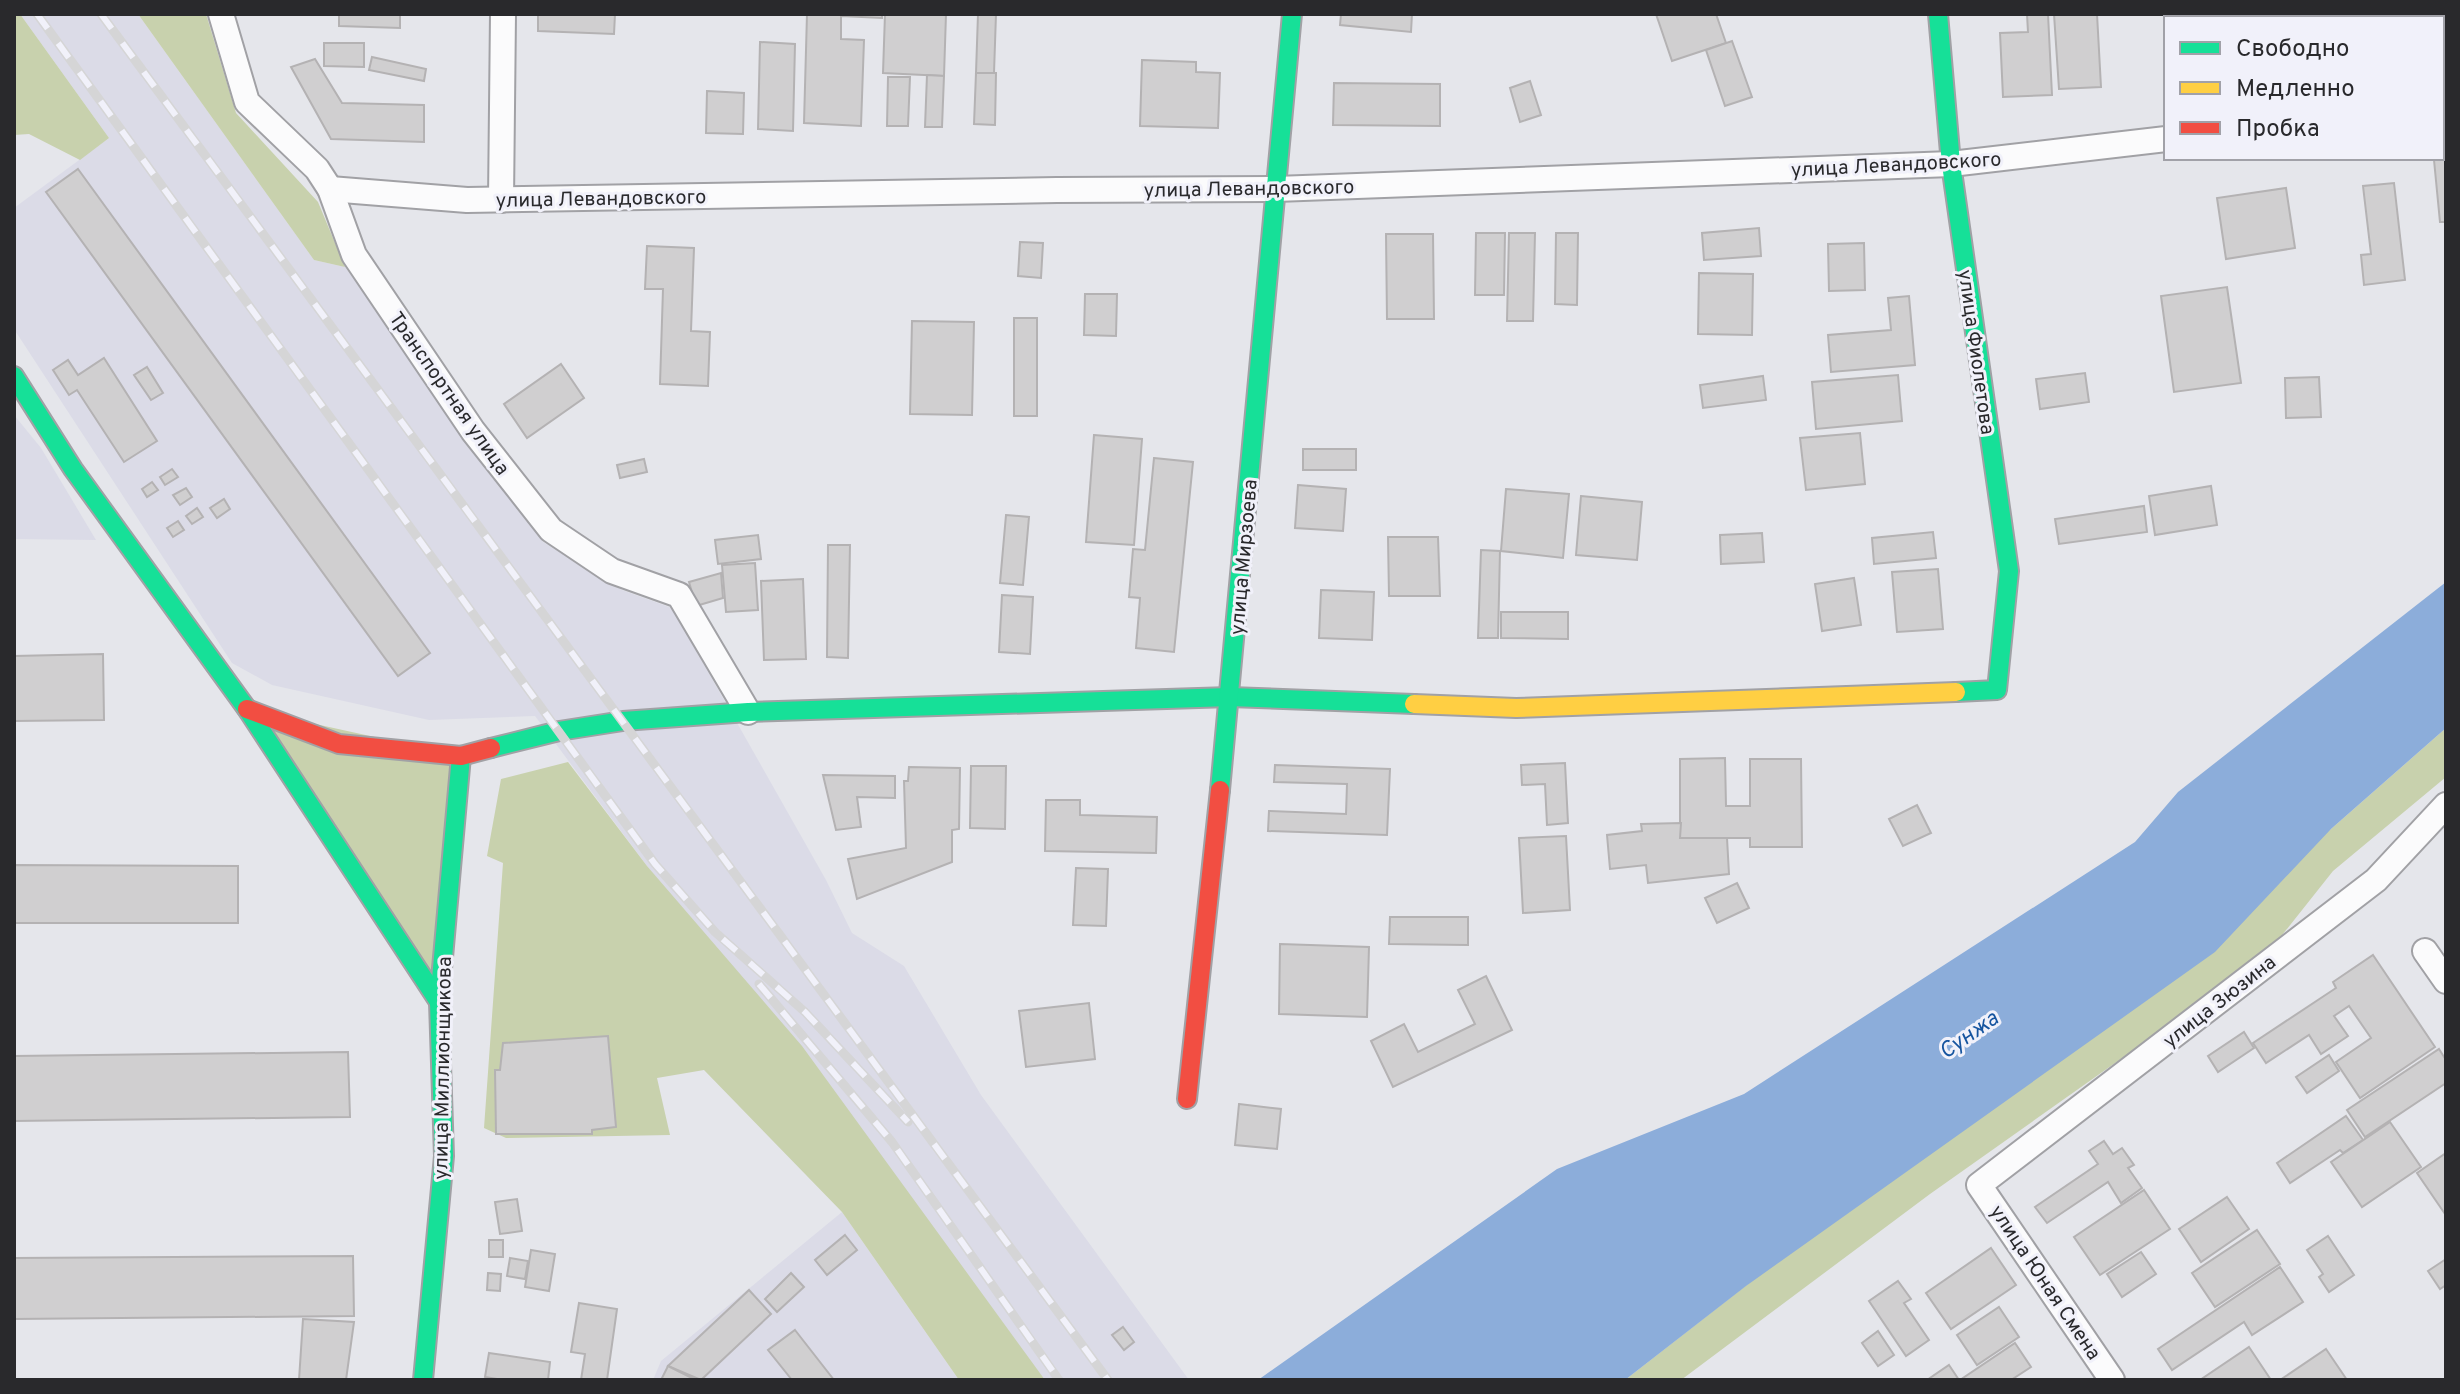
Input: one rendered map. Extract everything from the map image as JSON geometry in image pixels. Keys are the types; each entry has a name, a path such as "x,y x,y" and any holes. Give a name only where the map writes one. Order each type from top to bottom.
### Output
{"street":[{"name":"Транспортная улица","path":"221,14 247,102 317,169 330,189 354,255 473,431 551,530 612,571 679,595 748,712"},
{"path":"501,200 503,14"},
{"name":"улица Мирзоева","path":"1187,1099 1230,697 1292,14"},
{"name":"улица Фиолетова","path":"1230,697 1516,708 1997,690 2009,571 1951,164 1938,14"},
{"name":"улица Левандовского","path":"330,189 467,200 1276,189 1951,164 2164,139"},
{"path":"14,376 73,469 247,709 439,1002"},
{"path":"247,709 339,744 461,756 559,731 623,721 748,712 1230,697"},
{"name":"улица Миллионщикова","path":"423,1380 444,1156 439,1002 461,756"},
{"name":"улица Зюзина","path":"1979,1185 2376,880 2446,805"},
{"path":"2425,951 2446,981"},
{"name":"улица Юная Смена","path":"1979,1185 2112,1380"}],"shaded area":[{"path":"20,14 138,14 314,260 345,267 543,542 622,590 672,608 826,880 852,933 904,966 981,1095 1189,1380 1045,1380 647,866 535,716 429,720 272,685 232,663 14,329 14,208 109,138"},
{"path":"14,415 41,448 96,540 14,539"},
{"path":"842,1212 959,1380 653,1380 661,1361"}],"green space":[{"path":"14,14 20,14 109,138 80,160 29,134 14,135"},
{"path":"138,14 206,14 236,113 318,202 345,267 314,260"},
{"path":"247,709 461,756 439,1002"},
{"path":"2446,728 2446,777 2333,871 2271,949 2214,993 1930,1194 1681,1380 1625,1380 2331,829"},
{"path":"568,762 647,866 802,1046 1045,1380 959,1380 842,1212 704,1070 657,1078 670,1135 506,1138 484,1128 503,863 487,856 501,779"}],"water":[{"name":"Сунжа","path":"2446,582 2446,728 2331,829 2215,952 1746,1286 1625,1380 1258,1380 1557,1169 1744,1094 2135,842 2178,792"}],"building":[{"path":"339,14 400,14 400,28 339,26"},
{"path":"538,14 615,14 614,34 538,31"},
{"path":"807,14 882,14 882,18 841,16 841,39 864,40 861,126 804,123"},
{"path":"885,14 946,14 944,76 883,73"},
{"path":"978,14 996,14 994,73 976,73"},
{"path":"1341,14 1412,14 1411,32 1340,25"},
{"path":"1656,14 1716,14 1726,43 1672,61"},
{"path":"2027,14 2048,14 2052,95 2003,97 2000,33 2028,32"},
{"path":"2054,14 2097,14 2101,87 2059,89"},
{"path":"2359,14 2384,16 2360,16"},
{"path":"1732,41 1752,97 1725,106 1706,50"},
{"path":"760,42 795,44 793,131 758,129"},
{"path":"324,43 364,43 364,67 324,66"},
{"path":"372,57 426,69 424,81 369,70"},
{"path":"315,59 342,103 424,105 424,142 331,139 291,67"},
{"path":"1142,60 1196,62 1196,72 1220,73 1218,128 1140,126"},
{"path":"976,73 996,73 995,125 974,124"},
{"path":"927,75 944,76 942,127 925,127"},
{"path":"888,77 910,77 908,126 887,126"},
{"path":"1530,81 1541,115 1520,122 1510,88"},
{"path":"1334,83 1440,84 1440,126 1333,125"},
{"path":"707,91 744,93 743,134 706,133"},
{"path":"2444,159 2446,222 2440,222 2434,160"},
{"path":"78,169 430,653 398,676 46,192"},
{"path":"2394,183 2405,280 2364,285 2361,255 2371,254 2363,186"},
{"path":"2286,188 2295,248 2226,259 2217,198"},
{"path":"1759,228 1761,256 1704,260 1702,233"},
{"path":"1476,233 1505,233 1504,295 1475,295"},
{"path":"1509,233 1535,233 1533,321 1507,321"},
{"path":"1556,233 1578,233 1577,305 1555,304"},
{"path":"1386,234 1433,234 1434,319 1387,319"},
{"path":"1020,242 1043,243 1041,278 1018,276"},
{"path":"1864,243 1865,290 1829,291 1828,244"},
{"path":"647,246 694,248 691,331 710,332 708,386 660,384 663,289 645,289"},
{"path":"1699,273 1753,274 1752,335 1698,334"},
{"path":"2227,287 2241,383 2174,392 2161,296"},
{"path":"1085,294 1117,294 1116,336 1084,335"},
{"path":"1909,296 1915,365 1831,372 1828,335 1891,330 1888,298"},
{"path":"1014,318 1037,318 1037,416 1014,416"},
{"path":"912,321 974,322 972,415 910,414"},
{"path":"104,358 157,441 124,462 77,390 69,395 53,370 68,360 78,375"},
{"path":"561,364 584,398 527,438 504,404"},
{"path":"147,367 163,393 151,400 134,375"},
{"path":"2085,373 2089,402 2040,409 2036,379"},
{"path":"1898,375 1902,421 1816,429 1812,382"},
{"path":"1763,376 1766,400 1703,408 1700,385"},
{"path":"2319,377 2321,417 2286,418 2285,378"},
{"path":"1860,433 1865,484 1806,490 1800,438"},
{"path":"1094,435 1142,439 1134,545 1086,542"},
{"path":"1303,449 1356,449 1356,470 1303,470"},
{"path":"1154,458 1193,462 1174,652 1136,648 1140,598 1129,597 1133,549 1145,550"},
{"path":"644,459 647,472 620,478 617,465"},
{"path":"172,469 178,477 165,485 160,477"},
{"path":"152,482 158,490 147,497 142,489"},
{"path":"1298,485 1346,489 1343,531 1295,528"},
{"path":"2211,486 2217,525 2155,535 2149,496"},
{"path":"186,488 192,497 180,505 173,495"},
{"path":"1506,489 1569,494 1563,558 1501,551"},
{"path":"1581,496 1642,502 1637,560 1576,555"},
{"path":"224,499 230,509 217,518 210,508"},
{"path":"2144,506 2147,532 2059,544 2055,519"},
{"path":"197,508 203,517 192,524 186,516"},
{"path":"1006,515 1029,517 1023,585 1000,583"},
{"path":"178,521 184,530 173,537 167,528"},
{"path":"1933,532 1936,558 1874,564 1872,538"},
{"path":"1762,533 1764,562 1721,564 1720,535"},
{"path":"758,535 761,559 718,564 715,540"},
{"path":"1388,537 1438,537 1440,596 1389,596"},
{"path":"828,545 850,545 848,658 827,657"},
{"path":"1481,550 1500,551 1498,638 1478,638"},
{"path":"755,563 758,610 726,612 722,565"},
{"path":"1938,569 1943,629 1897,632 1892,572"},
{"path":"721,573 723,598 696,606 689,582"},
{"path":"1854,578 1861,625 1822,631 1815,584"},
{"path":"803,579 806,659 764,660 761,581"},
{"path":"1321,590 1374,592 1372,640 1319,638"},
{"path":"1002,595 1033,597 1030,654 999,652"},
{"path":"1501,612 1568,612 1568,639 1501,638"},
{"path":"103,654 104,720 14,721 14,656"},
{"path":"1725,758 1726,806 1750,806 1750,759 1801,759 1802,847 1750,847 1750,838 1680,838 1680,759"},
{"path":"1565,763 1568,823 1547,825 1545,784 1522,785 1521,765"},
{"path":"1275,765 1390,769 1387,835 1268,831 1269,811 1346,814 1347,784 1274,782"},
{"path":"971,766 1006,766 1005,829 970,828"},
{"path":"909,767 960,768 959,829 952,830 952,862 857,899 848,859 906,848 904,781 908,781"},
{"path":"823,775 895,776 895,798 857,797 861,827 836,830"},
{"path":"1046,800 1080,800 1080,815 1157,817 1156,853 1045,851"},
{"path":"1917,805 1931,833 1903,846 1889,819"},
{"path":"1681,823 1680,838 1727,838 1729,874 1648,883 1646,865 1610,869 1607,835 1642,831 1641,824"},
{"path":"1566,836 1570,910 1523,913 1519,838"},
{"path":"14,865 238,866 238,923 14,923"},
{"path":"1076,868 1108,869 1106,926 1073,925"},
{"path":"1737,883 1749,908 1717,923 1705,898"},
{"path":"1390,917 1468,917 1468,945 1389,944"},
{"path":"1280,944 1369,947 1367,1017 1279,1014"},
{"path":"2373,955 2435,1047 2360,1098 2336,1062 2371,1038 2349,1006 2334,1016 2348,1036 2321,1054 2309,1035 2266,1063 2253,1043 2336,988 2333,982"},
{"path":"1486,976 1512,1030 1393,1087 1371,1041 1404,1024 1418,1052 1475,1024 1458,990"},
{"path":"1089,1003 1095,1059 1026,1067 1019,1011"},
{"path":"2244,1032 2254,1048 2218,1072 2208,1056"},
{"path":"608,1036 616,1127 592,1130 592,1134 496,1134 495,1070 500,1070 503,1043"},
{"path":"2439,1049 2446,1060 2446,1083 2365,1137 2347,1110"},
{"path":"348,1052 350,1117 14,1121 14,1056"},
{"path":"2329,1055 2339,1071 2307,1093 2296,1077"},
{"path":"1239,1104 1281,1109 1277,1149 1235,1145"},
{"path":"2346,1116 2363,1140 2343,1153 2340,1150 2290,1183 2277,1163"},
{"path":"2390,1122 2421,1167 2362,1207 2331,1162"},
{"path":"2104,1141 2113,1154 2122,1148 2134,1165 2128,1168 2142,1188 2121,1203 2108,1182 2047,1223 2035,1207 2098,1164 2089,1151"},
{"path":"2446,1153 2446,1213 2445,1214 2417,1173"},
{"path":"2144,1190 2170,1229 2100,1275 2074,1237"},
{"path":"2227,1197 2249,1229 2201,1262 2179,1229"},
{"path":"517,1199 522,1231 500,1234 495,1202"},
{"path":"2257,1230 2280,1264 2215,1307 2192,1273"},
{"path":"845,1235 857,1250 827,1275 815,1260"},
{"path":"2328,1236 2354,1275 2329,1292 2319,1277 2323,1274 2307,1250"},
{"path":"489,1240 503,1240 503,1257 489,1257"},
{"path":"1991,1248 2016,1285 1951,1329 1926,1293"},
{"path":"531,1250 555,1254 549,1291 525,1287"},
{"path":"2141,1252 2156,1274 2122,1297 2107,1274"},
{"path":"353,1256 354,1316 14,1319 14,1258"},
{"path":"510,1258 528,1261 525,1279 507,1276"},
{"path":"2446,1259 2446,1285 2440,1289 2428,1271"},
{"path":"2280,1267 2303,1302 2252,1335 2244,1322 2172,1370 2158,1349"},
{"path":"488,1273 501,1274 500,1291 487,1290"},
{"path":"791,1273 804,1287 777,1312 765,1299"},
{"path":"1898,1281 1911,1299 1904,1303 1929,1340 1906,1356 1869,1301"},
{"path":"749,1290 771,1314 701,1380 668,1366"},
{"path":"579,1303 617,1309 607,1380 581,1380 585,1354 571,1352"},
{"path":"1999,1307 2019,1337 1977,1365 1957,1335"},
{"path":"303,1319 354,1322 346,1380 299,1380"},
{"path":"1123,1327 1134,1342 1124,1350 1112,1335"},
{"path":"795,1330 834,1380 792,1380 768,1350"},
{"path":"1878,1331 1894,1355 1878,1366 1862,1343"},
{"path":"2015,1343 2031,1367 2011,1380 1960,1380"},
{"path":"2249,1347 2271,1380 2200,1380"},
{"path":"2326,1349 2347,1380 2280,1380"},
{"path":"489,1353 550,1362 548,1380 485,1377"},
{"path":"1949,1365 1959,1380 1927,1380"},
{"path":"668,1366 696,1380 661,1380"}],"railway":[{"path":"37,14 655,864 715,932 805,1012 908,1122"},
{"path":"101,14 1108,1380"},
{"path":"759,984 892,1142 1059,1380"}],"traffic: fast":[{"path":"1220,790 1292,14"},
{"path":"1938,14 1951,164 2009,571 1997,690 1956,692"},
{"path":"14,376 73,469 247,709 439,1002"},
{"path":"491,748 559,731 623,721 748,712 1230,697 1414,704"},
{"path":"423,1380 444,1156 439,1002 461,756"}],"traffic: slow":[{"path":"1414,704 1516,708 1956,692"}],"traffic: jam":[{"path":"247,709 339,744 461,756 491,748"},
{"path":"1187,1099 1220,790"}]}
